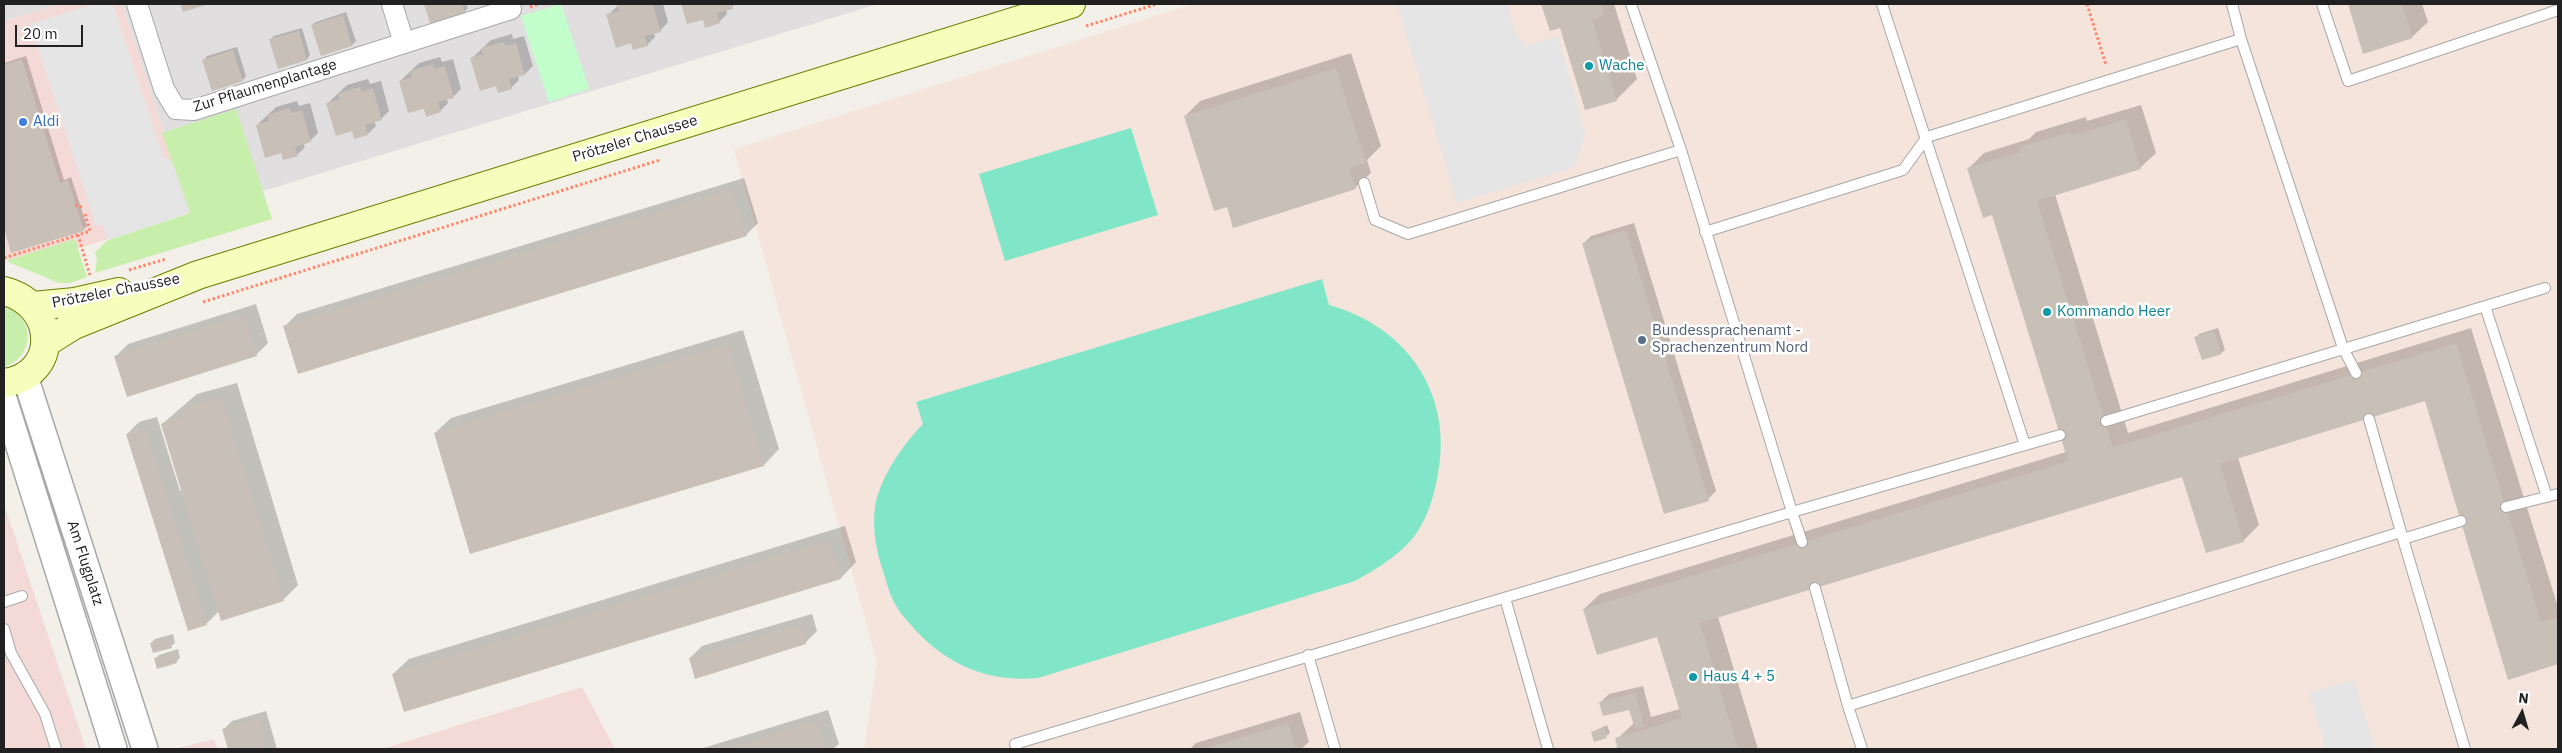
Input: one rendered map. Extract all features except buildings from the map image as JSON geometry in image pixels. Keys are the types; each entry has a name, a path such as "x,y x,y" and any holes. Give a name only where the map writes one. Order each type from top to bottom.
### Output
{"main road":[{"name":"Prötzeler Chaussee","path":"4,291 16,294 33,306 43,323 45,343 74,324 198,275 1071,4"},
{"name":"Prötzeler Chaussee","path":"33,306 75,302 198,275"},
{"path":"14,380 36,366 43,353 45,343"}],"street":[{"name":"Zur Pflaumenplantage","path":"137,4 164,89 176,109 194,110 511,9"},
{"path":"392,4 404,43"},
{"name":"Am Flugplatz","path":"14,380 145,749"},
{"name":"Am Flugplatz","path":"4,399 114,749"}],"lane":[{"path":"1631,4 1681,150 1802,542"},
{"path":"1637,20 1640,4"},
{"path":"1882,4 1927,137 2025,445"},
{"path":"2232,4 2241,39 2343,348 2356,373"},
{"path":"2322,4 2348,81 2558,10"},
{"path":"1705,232 1903,170 1927,137 2241,39"},
{"path":"1364,182 1375,220 1408,234 1681,150"},
{"path":"2106,421 2545,288"},
{"path":"2484,306 2547,497"},
{"path":"2369,419 2465,749"},
{"path":"1016,749 1015,744 1308,655 2060,435"},
{"path":"2506,507 2558,494"},
{"path":"1848,706 2402,536 2461,521"},
{"path":"1815,588 1862,749"},
{"path":"4,602 22,596"},
{"path":"1505,598 1548,749"},
{"path":"4,629 11,653 45,714 56,749"},
{"path":"1308,655 1335,749"}],"path":[{"path":"2087,4 2111,80"},
{"path":"76,205 82,207"},
{"path":"4,258 90,231 85,214"},
{"path":"78,235 93,282"}],"shaded area":[{"path":"4,4 59,4 4,21"},
{"path":"59,4 122,4 190,213 23,266 4,259 4,21"},
{"path":"95,4 113,4 163,157 172,161 190,213 108,240 103,225 96,226 30,24"},
{"path":"122,4 878,4 190,213"},
{"path":"1193,4 2558,4 2558,749 864,749 877,662 734,149"},
{"path":"1397,4 1507,4 1515,31 1525,47 1558,36 1585,133 1575,167 1457,203"},
{"path":"4,504 86,749 4,749"},
{"path":"2354,680 2375,749 2326,749 2309,693"},
{"path":"582,687 615,749 382,749"},
{"path":"214,739 218,749 175,749"}],"green space":[{"path":"561,4 589,89 549,102 521,16"},
{"path":"236,109 272,219 95,273 97,259 95,252 108,240 190,213 162,133"},
{"path":"1131,128 1158,215 1005,261 979,174"},
{"path":"75,239 87,277 70,283 59,283 6,261"},
{"path":"1322,279 1329,305 1357,315 1382,330 1403,348 1420,370 1432,394 1439,420 1441,449 1437,479 1431,502 1418,531 1407,545 1393,557 1355,581 1038,678 1019,679 1001,677 967,668 937,650 903,616 891,596 880,560 876,542 874,515 877,497 890,467 923,424 916,402"},
{"path":"4,306 22,318 28,336 22,355 4,367"}],"place":[{"name":"Wache","path":"1589,66"},
{"name":"Aldi","path":"23,122"},
{"name":"Kommando Heer","path":"2047,312"},
{"name":"Bundessprachenamt - Sprachenzentrum Nord","path":"1642,340"},
{"name":"Haus 4 + 5","path":"1693,677"}]}
